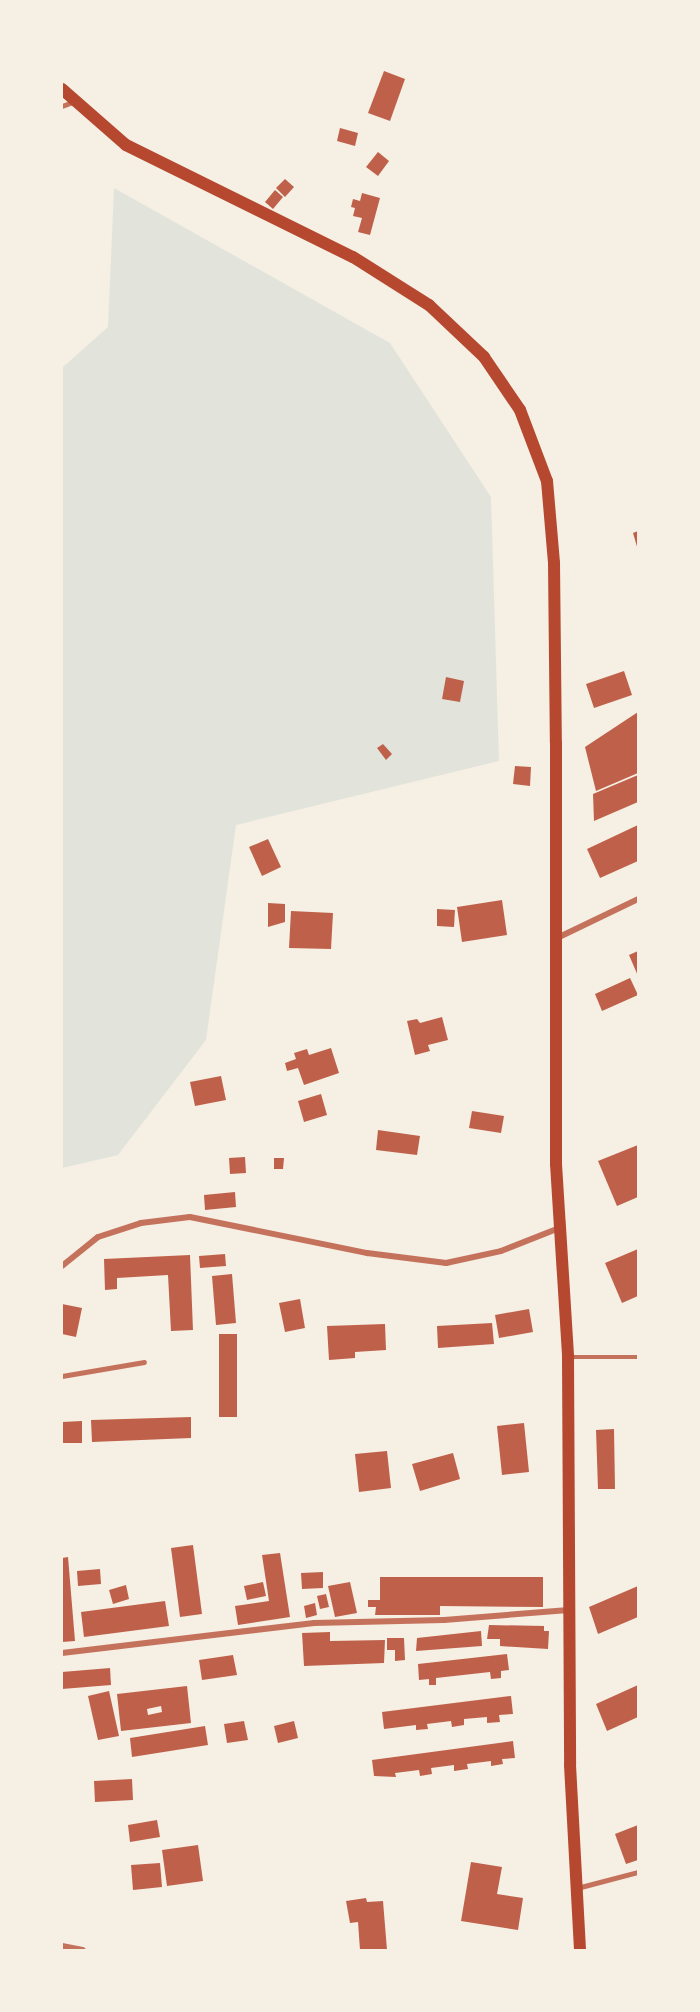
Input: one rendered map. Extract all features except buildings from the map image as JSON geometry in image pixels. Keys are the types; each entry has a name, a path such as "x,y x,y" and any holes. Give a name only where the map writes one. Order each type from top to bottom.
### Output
{"main road":[{"path":"62,89 126,145 353,257 429,305 484,357 520,410 547,481 554,563 554,940 560,1228 568,1357 569,1610 576,1888 580,1950"}],"street":[{"path":"554,940 639,899"},
{"path":"62,1266 98,1237 141,1223 190,1217 368,1253 446,1263 501,1251 560,1228"},
{"path":"62,1653 314,1623 569,1610"},
{"path":"62,1946 84,1950"}],"lane":[{"path":"62,106 75,102"},
{"path":"568,1357 639,1357"},
{"path":"62,1376 144,1362"},
{"path":"576,1888 639,1872"}],"shaded area":[{"path":"114,188 390,343 491,497 499,761 236,825 206,1040 118,1155 62,1168 62,368 108,327"}]}
